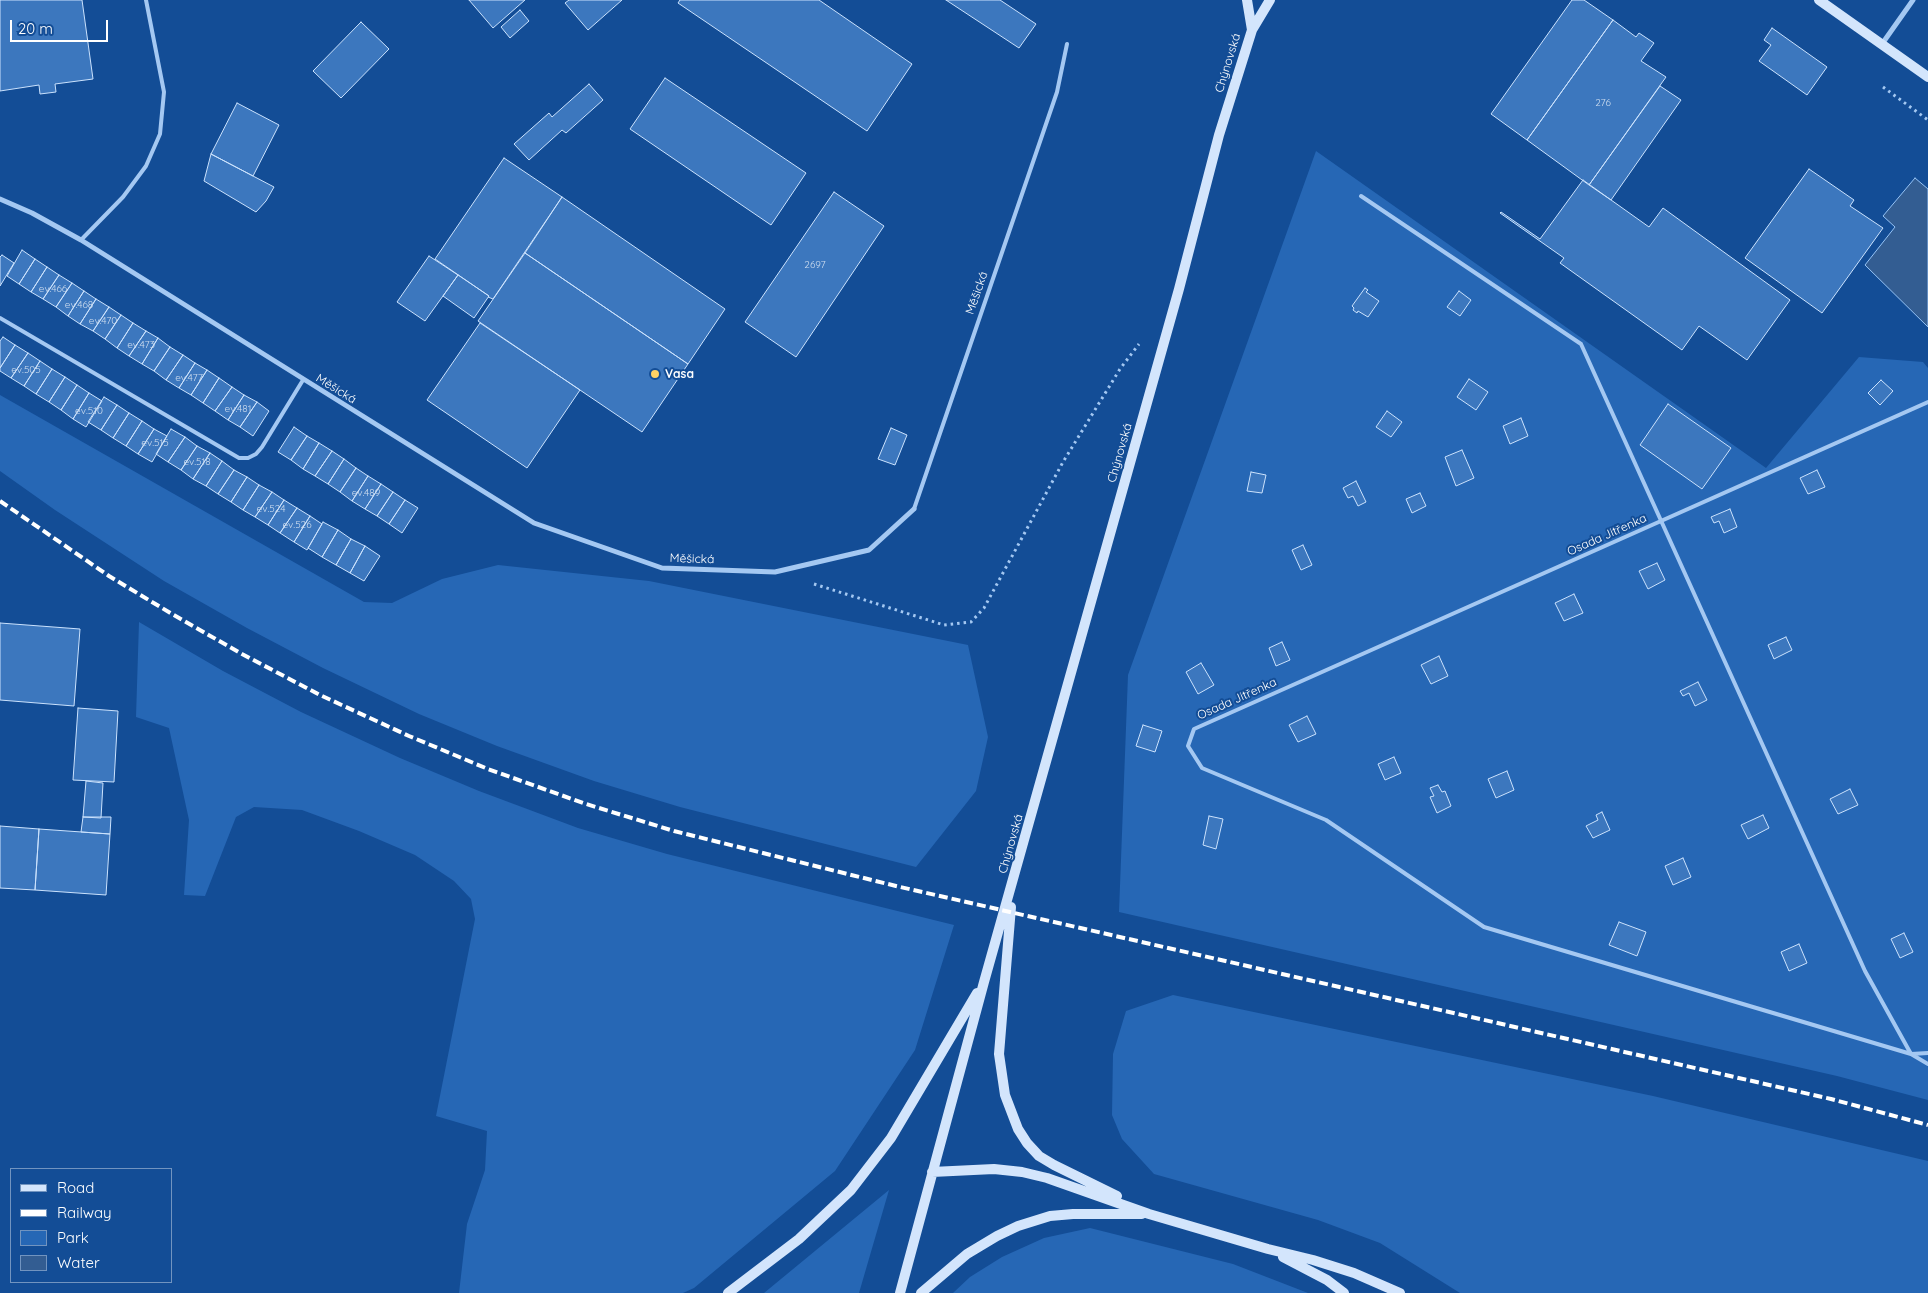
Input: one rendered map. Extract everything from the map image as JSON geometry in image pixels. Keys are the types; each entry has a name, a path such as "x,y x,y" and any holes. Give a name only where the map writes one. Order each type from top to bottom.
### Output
{"main road":[{"name":"Chýnovská","path":"1247,0 1252,30"},
{"name":"Chýnovská","path":"1013,884 1177,298 1219,135 1252,30 1270,0"},
{"path":"1819,0 1928,77"},
{"path":"900,1293 984,982 1013,884"},
{"path":"1013,884 999,1054 1005,1095 1018,1129 1039,1156 1149,1214"},
{"path":"728,1293 799,1239 851,1190 896,1129 984,982"},
{"path":"932,1172 994,1169 1022,1172 1084,1190 1149,1214 1354,1273 1400,1293"},
{"path":"921,1293 967,1254 1018,1226 1050,1216 1149,1214"},
{"path":"1268,1249 1327,1280 1344,1293"}],"street":[{"path":"1882,44 1913,0"},
{"name":"Měšická","path":"0,200 32,213 81,240 534,523 662,568 775,572 869,550 914,510"}],"lane":[{"path":"81,240 123,197 146,166 160,134 164,92 146,0"},
{"name":"Měšická","path":"914,510 1057,92 1067,44"},
{"name":"Osada Jitřenka","path":"1361,196 1581,344 1663,521 1194,729 1188,746 1202,768 1326,820 1484,927 1911,1054"},
{"path":"0,318 238,458 248,458 256,454 262,447 303,380"},
{"path":"1928,402 1663,521 1865,971 1911,1054 1928,1064"},
{"path":"1911,1054 1928,1053"}],"path":[{"path":"1882,87 1928,120"},
{"path":"813,584 944,625 971,622 984,608 1063,462 1120,369 1144,337"}],"green space":[{"path":"1316,151 1766,468 1859,357 1923,362 1928,368 1928,1100 1837,1076 1119,912 1128,675"},
{"path":"0,395 364,602 392,603 442,579 498,565 649,581 968,645 988,737 976,791 916,867 680,807 594,781 497,746 419,714 323,668 247,628 164,581 55,510 0,471"},
{"path":"139,622 223,671 301,712 400,758 479,791 578,828 667,854 954,925 915,1050 835,1171 694,1288 683,1293 459,1293 467,1224 485,1170 487,1131 436,1116 475,919 471,899 454,881 415,855 359,831 302,810 254,807 236,817 205,896 184,895 189,820 169,728 136,717"},
{"path":"1173,995 1653,1096 1928,1161 1928,1293 1460,1293 1380,1243 1318,1220 1154,1174 1122,1139 1112,1115 1113,1054 1126,1011"},
{"path":"889,1190 859,1293 764,1293"},
{"path":"1090,1228 1233,1264 1308,1293 953,1293 970,1277 1002,1257 1044,1238"}],"water":[{"path":"1915,178 1928,189 1928,327 1865,265 1895,227 1883,216"}],"building":[{"path":"0,0 82,0 93,79 55,84 56,92 40,94 39,85 0,91"},
{"path":"469,0 525,0 493,28"},
{"path":"569,0 622,0 588,30 565,3"},
{"path":"680,0 819,0 912,64 867,131 678,3"},
{"path":"946,0 1000,0 1036,24 1019,48"},
{"path":"1572,0 1584,0 1613,20 1527,140 1491,114"},
{"path":"520,10 529,21 510,38 501,27"},
{"path":"1613,20 1636,37 1639,33 1654,43 1641,61 1666,77 1589,185 1527,140"},
{"path":"361,22 389,49 341,98 313,71"},
{"path":"1772,28 1827,67 1807,95 1759,61 1771,45 1764,40"},
{"path":"665,78 806,173 771,225 630,129"},
{"path":"589,84 603,100 566,133 562,130 529,160 514,144 549,113 552,117"},
{"path":"1660,86 1681,100 1611,200 1589,185"},
{"path":"237,103 279,125 253,176 211,154"},
{"path":"211,154 274,187 266,201 256,212 204,181"},
{"path":"504,158 562,197 493,299 435,259"},
{"path":"1809,169 1854,200 1850,206 1883,228 1822,313 1745,258"},
{"path":"1583,180 1649,227 1663,208 1790,300 1747,360 1699,326 1682,350 1560,263 1564,258 1500,213 1540,239"},
{"path":"834,192 884,226 796,357 745,322"},
{"path":"562,197 725,309 688,364 525,253"},
{"path":"22,250 35,259 19,284 7,276"},
{"path":"525,253 688,364 642,432 478,321"},
{"path":"2,255 14,263 0,286 0,257"},
{"path":"429,256 458,275 425,321 397,302"},
{"path":"35,259 47,267 31,292 19,284"},
{"path":"47,267 59,275 43,299 31,292"},
{"path":"59,275 72,283 56,307 43,299"},
{"path":"458,275 489,296 474,318 443,296"},
{"path":"72,283 84,291 68,316 56,307"},
{"path":"1365,288 1368,290 1366,292 1379,301 1368,317 1358,311 1357,313 1353,310 1352,306"},
{"path":"84,291 96,299 80,324 68,316"},
{"path":"1459,291 1471,300 1460,316 1447,307"},
{"path":"96,299 109,307 93,331 80,324"},
{"path":"109,307 121,315 105,339 93,331"},
{"path":"121,315 133,323 117,348 105,339"},
{"path":"133,323 146,331 129,356 117,348"},
{"path":"480,323 580,390 527,468 427,400"},
{"path":"146,331 158,338 142,364 129,356"},
{"path":"3,337 15,345 0,368 0,341"},
{"path":"158,338 170,347 154,371 142,364"},
{"path":"15,345 28,353 11,378 0,371 0,368"},
{"path":"170,347 183,355 166,380 154,371"},
{"path":"28,353 40,361 24,386 11,378"},
{"path":"183,355 195,363 179,388 166,380"},
{"path":"40,361 52,369 36,394 24,386"},
{"path":"195,363 207,370 191,395 179,388"},
{"path":"52,369 65,377 49,402 36,394"},
{"path":"207,370 219,378 203,403 191,395"},
{"path":"65,377 77,385 61,410 49,402"},
{"path":"219,378 232,387 215,411 203,403"},
{"path":"1469,379 1488,392 1476,410 1457,397"},
{"path":"1881,380 1893,391 1880,405 1868,393"},
{"path":"77,385 89,393 73,419 61,410"},
{"path":"232,387 244,395 228,420 215,411"},
{"path":"89,393 102,401 86,427 73,419"},
{"path":"244,395 257,402 240,427 228,420"},
{"path":"104,397 117,405 101,430 88,422"},
{"path":"257,402 269,411 253,436 240,427"},
{"path":"1668,404 1731,448 1702,489 1640,445"},
{"path":"117,405 129,413 113,438 101,430"},
{"path":"1387,411 1402,422 1391,437 1376,427"},
{"path":"129,413 142,421 126,446 113,438"},
{"path":"1521,418 1528,436 1510,444 1503,426"},
{"path":"142,421 154,429 138,454 126,446"},
{"path":"294,427 307,436 291,460 278,452"},
{"path":"891,428 907,435 895,465 878,459"},
{"path":"154,429 167,436 152,462 138,454"},
{"path":"171,429 185,437 168,462 156,454"},
{"path":"307,436 319,443 303,469 291,460"},
{"path":"185,437 197,446 181,470 168,462"},
{"path":"319,443 332,451 315,476 303,469"},
{"path":"197,446 210,453 193,479 181,470"},
{"path":"1462,450 1474,478 1456,486 1445,457"},
{"path":"332,451 344,459 328,484 315,476"},
{"path":"210,453 222,461 206,486 193,479"},
{"path":"344,459 356,468 340,492 328,484"},
{"path":"222,461 234,470 218,494 206,486"},
{"path":"356,468 368,476 352,501 340,492"},
{"path":"234,470 247,477 231,502 218,494"},
{"path":"1817,470 1825,487 1808,494 1800,478"},
{"path":"1251,472 1266,475 1262,493 1247,491"},
{"path":"368,476 381,484 365,509 352,501"},
{"path":"247,477 259,485 243,510 231,502"},
{"path":"1356,481 1366,502 1358,506 1353,496 1348,498 1343,488"},
{"path":"381,484 393,492 377,516 365,509"},
{"path":"259,485 272,492 255,517 243,510"},
{"path":"272,492 284,500 268,525 255,517"},
{"path":"393,492 405,500 389,524 377,516"},
{"path":"1420,493 1426,506 1412,513 1406,499"},
{"path":"284,500 297,508 280,533 268,525"},
{"path":"405,500 418,508 402,533 389,524"},
{"path":"297,508 310,516 294,542 280,533"},
{"path":"1730,509 1737,527 1724,533 1719,521 1714,523 1711,517"},
{"path":"310,516 322,524 307,550 294,542"},
{"path":"323,522 338,530 322,557 308,548"},
{"path":"338,530 351,539 336,565 322,557"},
{"path":"351,539 365,546 350,573 336,565"},
{"path":"1303,545 1312,565 1301,570 1292,550"},
{"path":"365,546 380,556 364,581 350,573"},
{"path":"1657,563 1665,580 1648,589 1639,571"},
{"path":"1574,594 1583,613 1564,621 1555,603"},
{"path":"0,623 80,629 74,706 0,700"},
{"path":"1786,637 1792,650 1774,659 1768,645"},
{"path":"1282,642 1290,660 1276,666 1269,648"},
{"path":"1439,656 1448,676 1431,684 1421,665"},
{"path":"1201,663 1214,685 1198,694 1186,672"},
{"path":"1698,682 1707,700 1695,706 1689,693 1683,696 1680,691"},
{"path":"78,708 118,711 114,782 73,780"},
{"path":"1307,716 1316,734 1298,742 1289,725"},
{"path":"1143,725 1162,731 1155,752 1136,746"},
{"path":"1394,757 1401,773 1385,780 1378,764"},
{"path":"1507,771 1514,790 1496,798 1488,779"},
{"path":"86,781 103,783 101,818 83,817"},
{"path":"1438,785 1442,792 1445,791 1451,806 1437,813 1430,797 1434,796 1430,788"},
{"path":"1850,789 1858,805 1838,814 1830,799"},
{"path":"1602,812 1610,830 1593,838 1586,826 1598,820 1596,815"},
{"path":"1763,815 1769,828 1748,839 1741,825"},
{"path":"1209,816 1223,819 1216,849 1203,845"},
{"path":"83,817 111,817 110,834 81,832"},
{"path":"0,826 39,829 35,890 0,888"},
{"path":"39,829 110,834 106,895 35,890"},
{"path":"1683,858 1691,877 1673,885 1665,866"},
{"path":"1619,922 1646,932 1637,956 1609,945"},
{"path":"1904,933 1913,952 1900,958 1891,939"},
{"path":"1799,944 1807,963 1789,971 1781,952"}],"railway":[{"path":"0,501 109,576 242,654 320,695 409,736 488,769 586,804 674,831 896,886 1831,1099 1928,1125"}],"place":[{"name":"Vasa","path":"655,374"}]}
